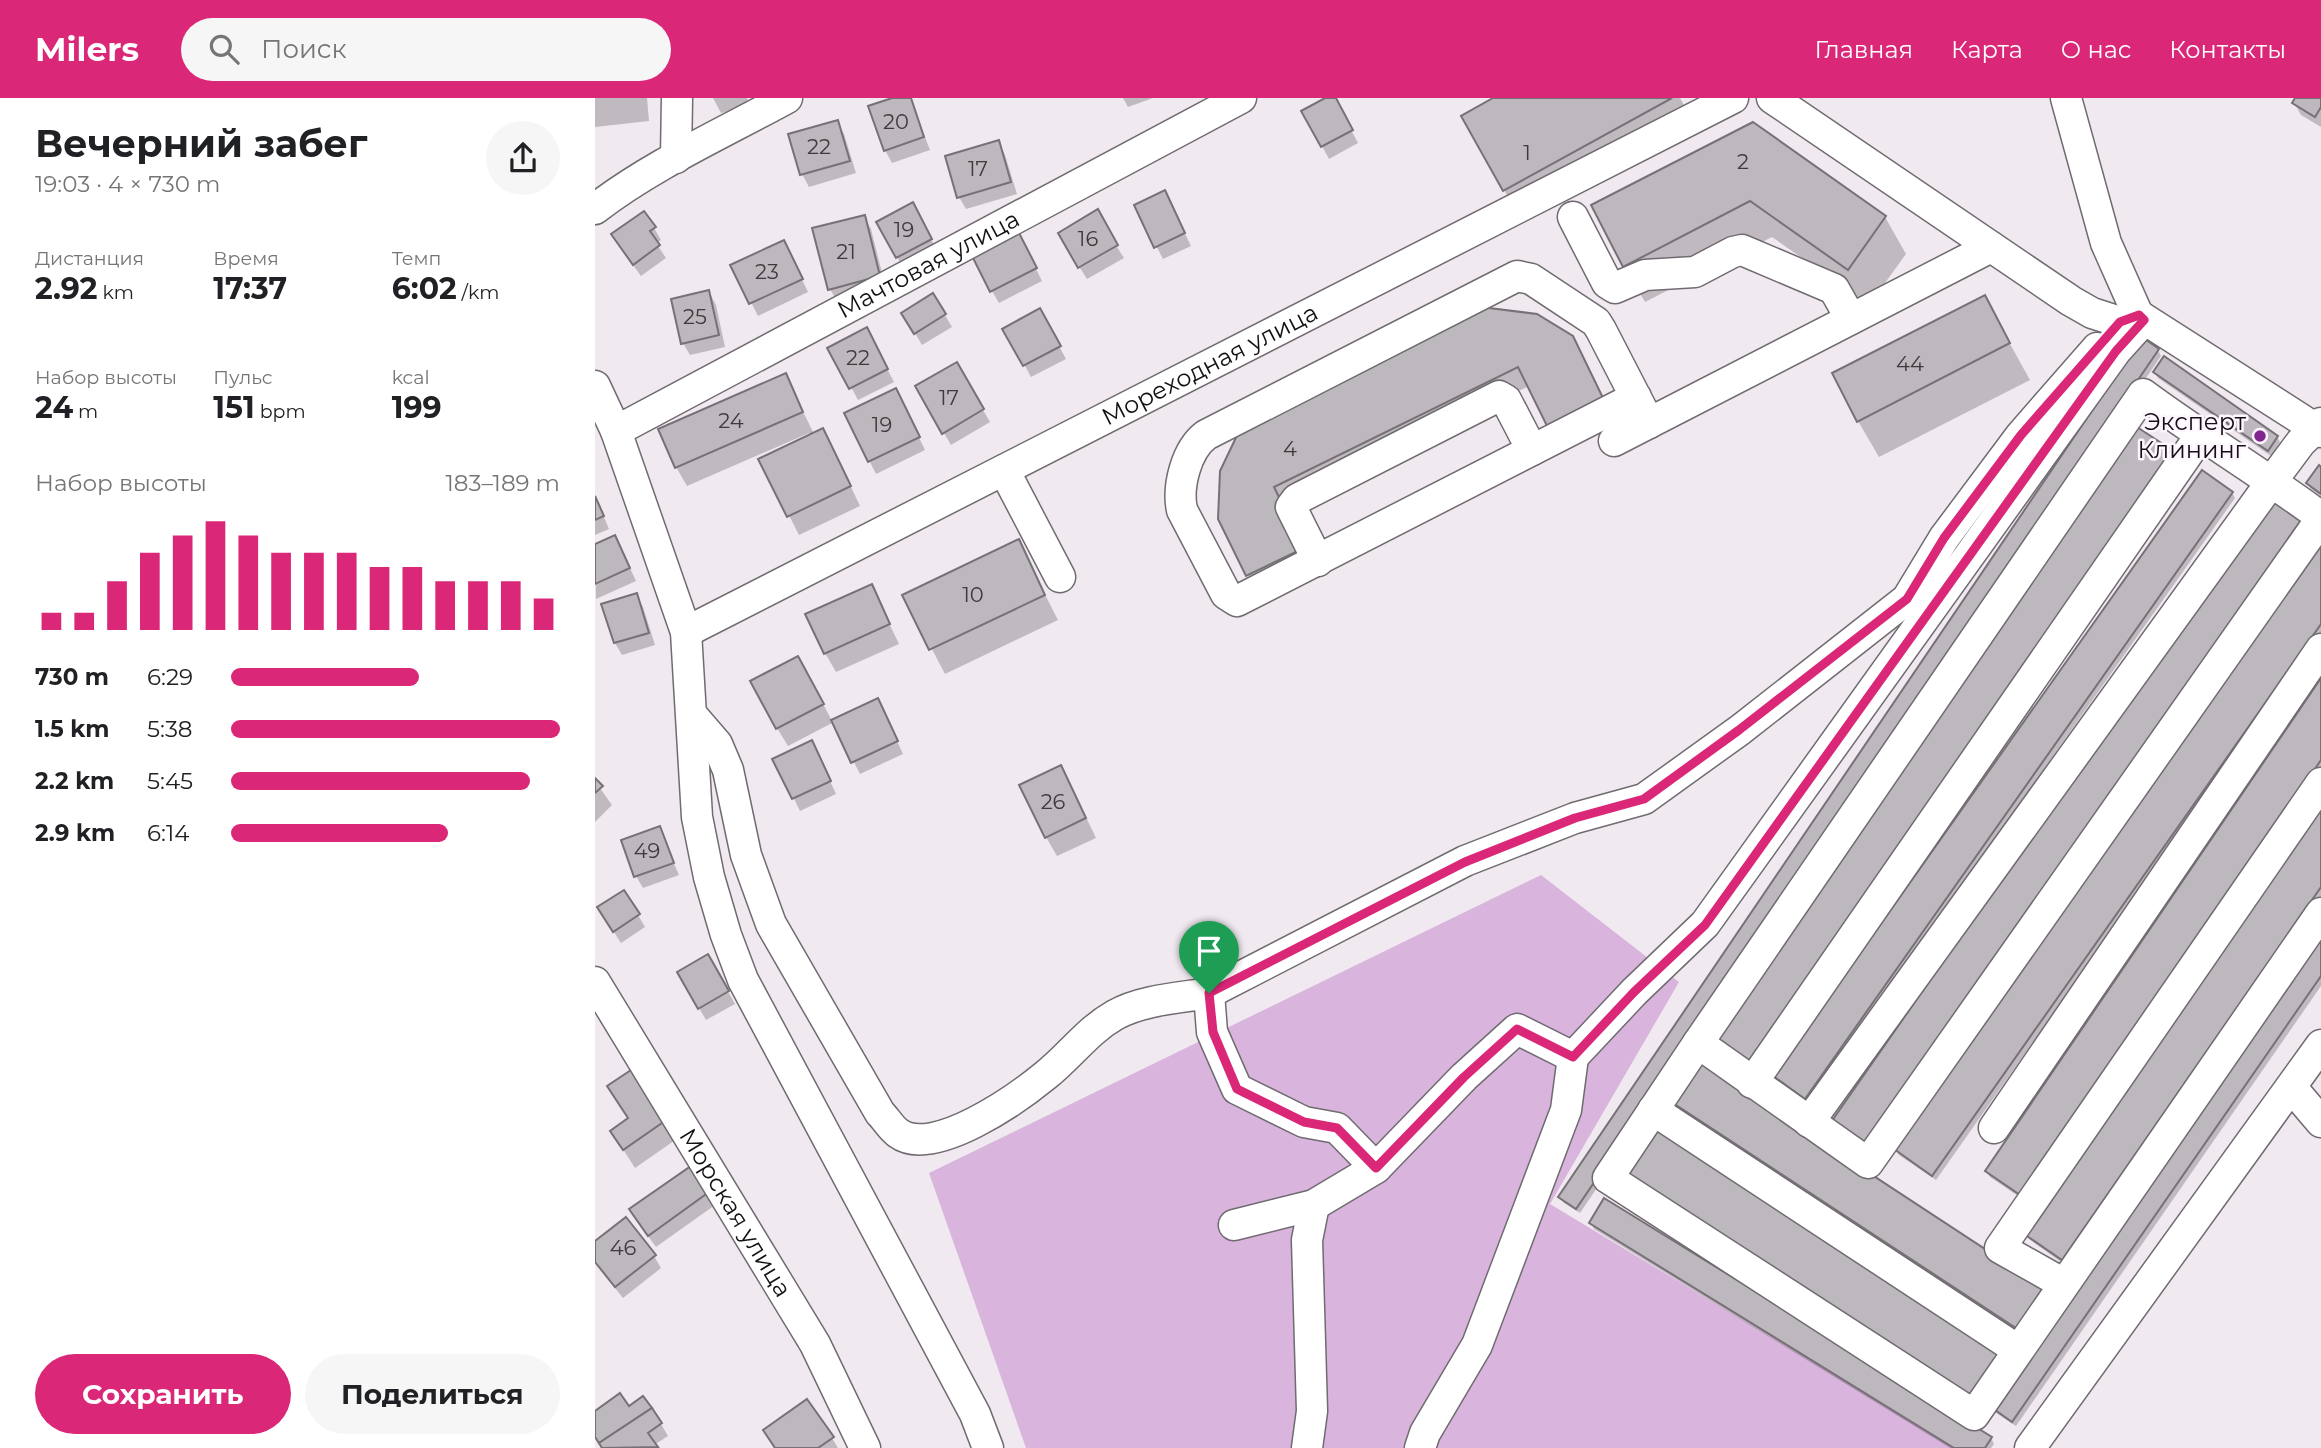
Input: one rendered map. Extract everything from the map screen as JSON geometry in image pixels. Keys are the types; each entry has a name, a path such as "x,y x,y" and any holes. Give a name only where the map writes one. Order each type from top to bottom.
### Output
{"street":[{"path":"677,98 677,158"},
{"path":"595,209 677,158 787,98"},
{"name":"Мачтовая улица","path":"616,431 1241,98"},
{"name":"Мореходная улица","path":"686,632 1733,98"},
{"path":"1772,98 2071,301 2092,313 2134,319 2319,428 2301,442 2272,481 1809,1122"},
{"path":"1420,1448 1425,1433 1477,1345 1566,1110 1573,1057 1634,992 1705,925 2116,351 2134,319 2106,243 2067,98"},
{"path":"1573,217 1607,283 1615,288 1645,275 1695,272 1742,250 1834,289 1851,319"},
{"path":"1642,410 1595,322 1531,279 1517,276 1196,442 1179,498 1182,510 1230,598 1237,601 1532,450 1642,410 1851,319 1991,247"},
{"path":"692,715 717,744 728,770 746,855 771,924 880,1113 899,1134 926,1141 959,1132 1046,1075 1094,1028 1118,1013 1148,1003 1209,993 1465,862 1575,818 1644,799 1739,730 1907,599 1944,538 2021,435 2134,319"},
{"path":"595,386 616,431 686,632 697,817 709,877 726,935 743,980 975,1414 988,1448"},
{"path":"1698,1043 1868,1163 2321,518 2272,481 2200,436 2143,394 1698,1043 1608,1178 1974,1416 2321,913"},
{"path":"1318,561 1291,508 1297,499 1499,396 1506,400 1532,450"},
{"path":"1614,441 1642,410"},
{"path":"1752,1083 2200,436"},
{"path":"1004,470 1060,577"},
{"path":"1994,1128 2321,649"},
{"path":"2064,1284 2000,1248 2321,783"},
{"name":"Морская улица","path":"595,982 815,1344 865,1448"},
{"path":"1209,993 1213,1032 1237,1089 1304,1122 1337,1128 1376,1168"},
{"path":"1234,1225 1314,1205 1376,1168 1464,1077 1517,1029 1573,1057"},
{"path":"2030,1448 2321,1045"},
{"path":"2292,1088 2321,1122"},
{"path":"1653,1110 2018,1350"},
{"path":"1307,1448 1312,1411 1307,1240 1314,1205"}],"shaded area":[{"path":"1541,875 1679,982 1550,1204 1955,1448 1026,1448 929,1173"}],"building":[{"path":"892,98 911,98 924,137 884,151 868,106"},
{"path":"1325,98 1336,98 1353,130 1321,147 1301,111"},
{"path":"1493,98 1672,98 1503,191 1461,116"},
{"path":"2295,98 2321,98 2321,107 2315,117 2292,103"},
{"path":"838,120 850,161 800,175 788,134"},
{"path":"1753,122 1886,216 1848,270 1750,201 1623,267 1591,205"},
{"path":"999,140 1011,182 957,198 945,156"},
{"path":"1165,190 1185,233 1154,248 1134,205"},
{"path":"913,202 932,239 896,258 876,222"},
{"path":"1098,209 1118,245 1078,268 1058,233"},
{"path":"644,211 656,227 650,231 660,245 633,265 611,234"},
{"path":"865,215 880,276 828,290 812,228"},
{"path":"1017,229 1037,268 990,292 970,252"},
{"path":"784,240 803,279 749,304 730,265"},
{"path":"709,290 719,335 681,344 671,299"},
{"path":"933,293 946,314 914,334 901,313"},
{"path":"1985,295 2010,343 1857,422 1832,373"},
{"path":"1481,307 1537,314 1573,336 1604,400 1548,428 1518,367 1274,487 1304,548 1246,576 1218,519 1220,471 1242,425"},
{"path":"1040,308 1061,346 1023,366 1002,329"},
{"path":"867,327 888,369 849,389 827,348"},
{"path":"2142,337 2159,349 1576,1209 1558,1197"},
{"path":"2164,356 2278,436 2268,451 2153,372"},
{"path":"957,362 984,409 942,434 915,386"},
{"path":"786,373 803,412 675,468 658,429"},
{"path":"896,388 920,437 868,462 844,413"},
{"path":"2137,427 2175,452 1754,1066 1717,1040"},
{"path":"823,428 851,486 787,517 758,459"},
{"path":"2319,465 2321,467 2321,494 2306,483"},
{"path":"2202,470 2233,492 1805,1099 1773,1076"},
{"path":"2270,493 2304,516 1863,1148 1829,1125"},
{"path":"595,496 604,516 595,520"},
{"path":"615,535 630,568 595,584 595,544"},
{"path":"1019,539 1045,595 929,650 902,595"},
{"path":"2321,543 2321,624 1932,1176 1894,1149"},
{"path":"872,584 890,624 824,654 805,614"},
{"path":"637,593 649,633 614,643 601,604"},
{"path":"798,656 824,704 776,729 750,681"},
{"path":"2321,678 2321,760 2023,1197 1985,1171"},
{"path":"878,698 898,741 851,763 831,720"},
{"path":"812,740 831,781 792,799 772,759"},
{"path":"1061,765 1086,818 1045,838 1019,785"},
{"path":"595,778 603,786 595,793"},
{"path":"2321,806 2321,887 2062,1260 2024,1234"},
{"path":"660,826 674,863 634,877 621,840"},
{"path":"624,890 640,914 613,932 597,907"},
{"path":"2321,932 2321,976 2012,1422 1991,1407"},
{"path":"708,954 729,991 698,1009 677,972"},
{"path":"1700,1062 2049,1291 2022,1332 1673,1103"},
{"path":"637,1066 672,1116 623,1150 610,1131 628,1118 607,1086"},
{"path":"1655,1127 2002,1353 1972,1399 1625,1173"},
{"path":"691,1166 709,1192 648,1236 629,1209"},
{"path":"1604,1198 1992,1437 1985,1448 1954,1448 1589,1223"},
{"path":"626,1217 656,1255 615,1287 595,1262 595,1241"},
{"path":"620,1393 629,1406 643,1396 652,1408 599,1443 595,1437 595,1411"},
{"path":"807,1399 834,1437 818,1448 775,1448 763,1430"},
{"path":"652,1408 662,1423 648,1433 658,1447 602,1448 599,1443"}],"place":[{"name":"Эксперт Клининг","path":"2260,436"}],"route":[{"path":"2139,315 2144,320 2116,351 1705,925 1634,992 1573,1057 1517,1029 1464,1077 1376,1168 1337,1128 1304,1122 1237,1089 1213,1032 1209,993 1465,862 1575,818 1644,799 1739,730 1907,599 1944,538 2021,435 2120,322 2139,315"}]}
